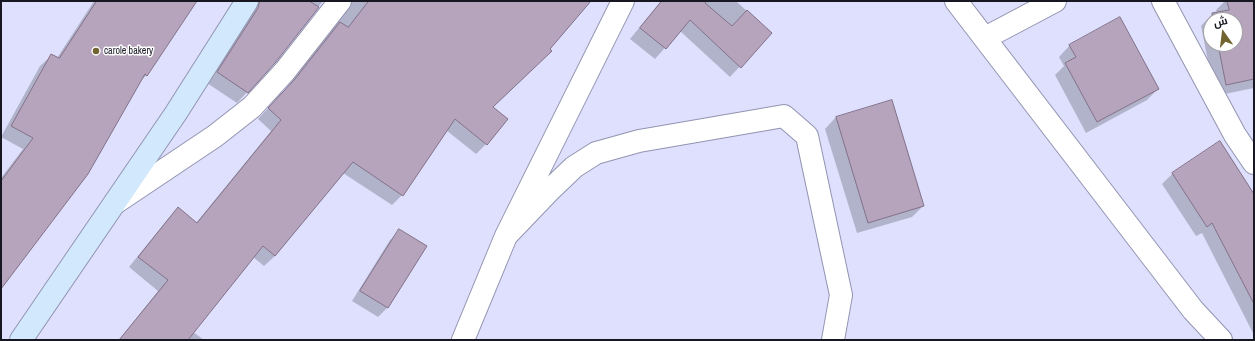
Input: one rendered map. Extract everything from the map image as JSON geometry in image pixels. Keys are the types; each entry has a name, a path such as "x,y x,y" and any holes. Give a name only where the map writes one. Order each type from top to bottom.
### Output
{"main road":[{"path":"21,340 176,113 247,1"}],"street":[{"path":"115,203 215,136 252,107 285,71 340,1"},
{"path":"463,340 506,236 623,1"},
{"path":"956,1 1193,310 1221,340"},
{"path":"985,38 1055,1"},
{"path":"1163,1 1235,135 1254,163"},
{"path":"506,236 574,167 596,153 639,141 784,116 807,136 841,295 833,340"}],"building":[{"path":"97,1 197,1 147,76 145,74 88,174 1,289 1,181 33,138 11,126 51,54 59,58"},
{"path":"260,1 309,1 319,7 275,63 248,93 217,72 258,8"},
{"path":"369,1 591,1 550,49 552,51 493,107 508,119 487,145 455,119 403,196 353,162 275,256 263,246 188,340 119,340 168,280 138,257 178,207 197,223 281,120 268,108 295,79 340,22 348,27"},
{"path":"662,1 706,1 705,3 732,26 747,10 772,33 741,68 690,20 666,49 640,28"},
{"path":"1227,1 1254,1 1254,79 1226,85 1220,52 1243,52 1243,12 1218,12 1229,10"},
{"path":"1120,17 1159,89 1097,122 1065,63 1076,57 1069,45"},
{"path":"892,100 924,206 868,223 836,117"},
{"path":"1220,141 1254,194 1254,304 1212,223 1207,227 1172,173"},
{"path":"399,229 427,246 388,308 360,291"}],"place":[{"name":"carole bakery","path":"96,51"}]}
